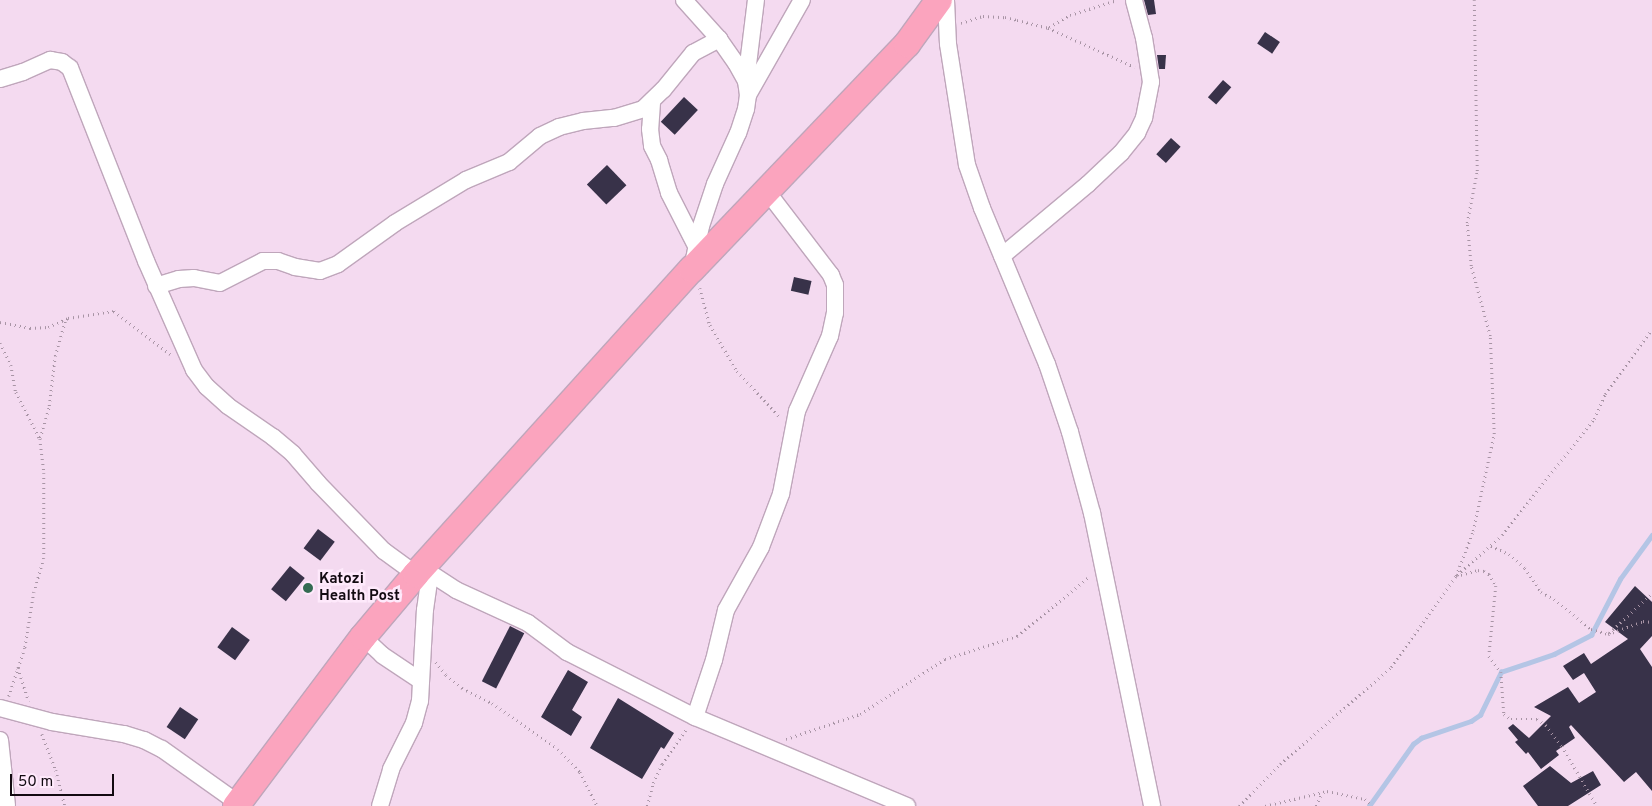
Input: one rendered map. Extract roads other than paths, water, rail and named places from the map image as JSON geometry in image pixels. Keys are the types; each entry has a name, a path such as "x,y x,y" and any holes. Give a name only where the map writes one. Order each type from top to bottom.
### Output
{"main road":[{"path":"237,804 363,637 424,571 694,259 766,190 907,44 939,0"}],"street":[{"path":"684,0 719,39 747,88"},
{"path":"694,259 701,226 715,184 738,133 747,88 756,0"},
{"path":"747,88 802,0"},
{"path":"946,0 946,30 967,165 1047,364 1070,432 1092,513 1152,806"},
{"path":"1002,256 1088,184 1121,153 1137,133 1148,98 1150,72 1144,38 1134,0"},
{"path":"156,286 179,279 194,278 220,283 263,261 278,261 311,270 326,269 345,260 395,223 466,180 510,162 540,136 559,127 584,121 614,118 643,109 652,102 693,53 719,39"},
{"path":"0,79 23,72 50,60 62,62 70,68 156,286 194,370 207,387 228,406 273,437 293,454 384,551 456,590 528,623 567,652 696,717 907,806"},
{"path":"652,102 650,129 652,146 659,160 669,193 694,259"},
{"path":"696,717 714,660 726,610 761,547 781,494 797,411 830,336 835,313 835,285 831,275 766,190"},
{"path":"380,806 391,769 414,723 420,701 424,571"},
{"path":"363,637 382,655 421,681"},
{"path":"2,709 36,718 124,734 144,740 162,748 237,804"},
{"path":"0,740 7,806"}],"waterway":[{"path":"1369,806 1413,744 1421,738 1471,721 1480,715 1501,672 1554,654 1591,635 1620,579 1652,535"}],"place":[{"name":"Katozi Health Post","path":"308,588"}]}
